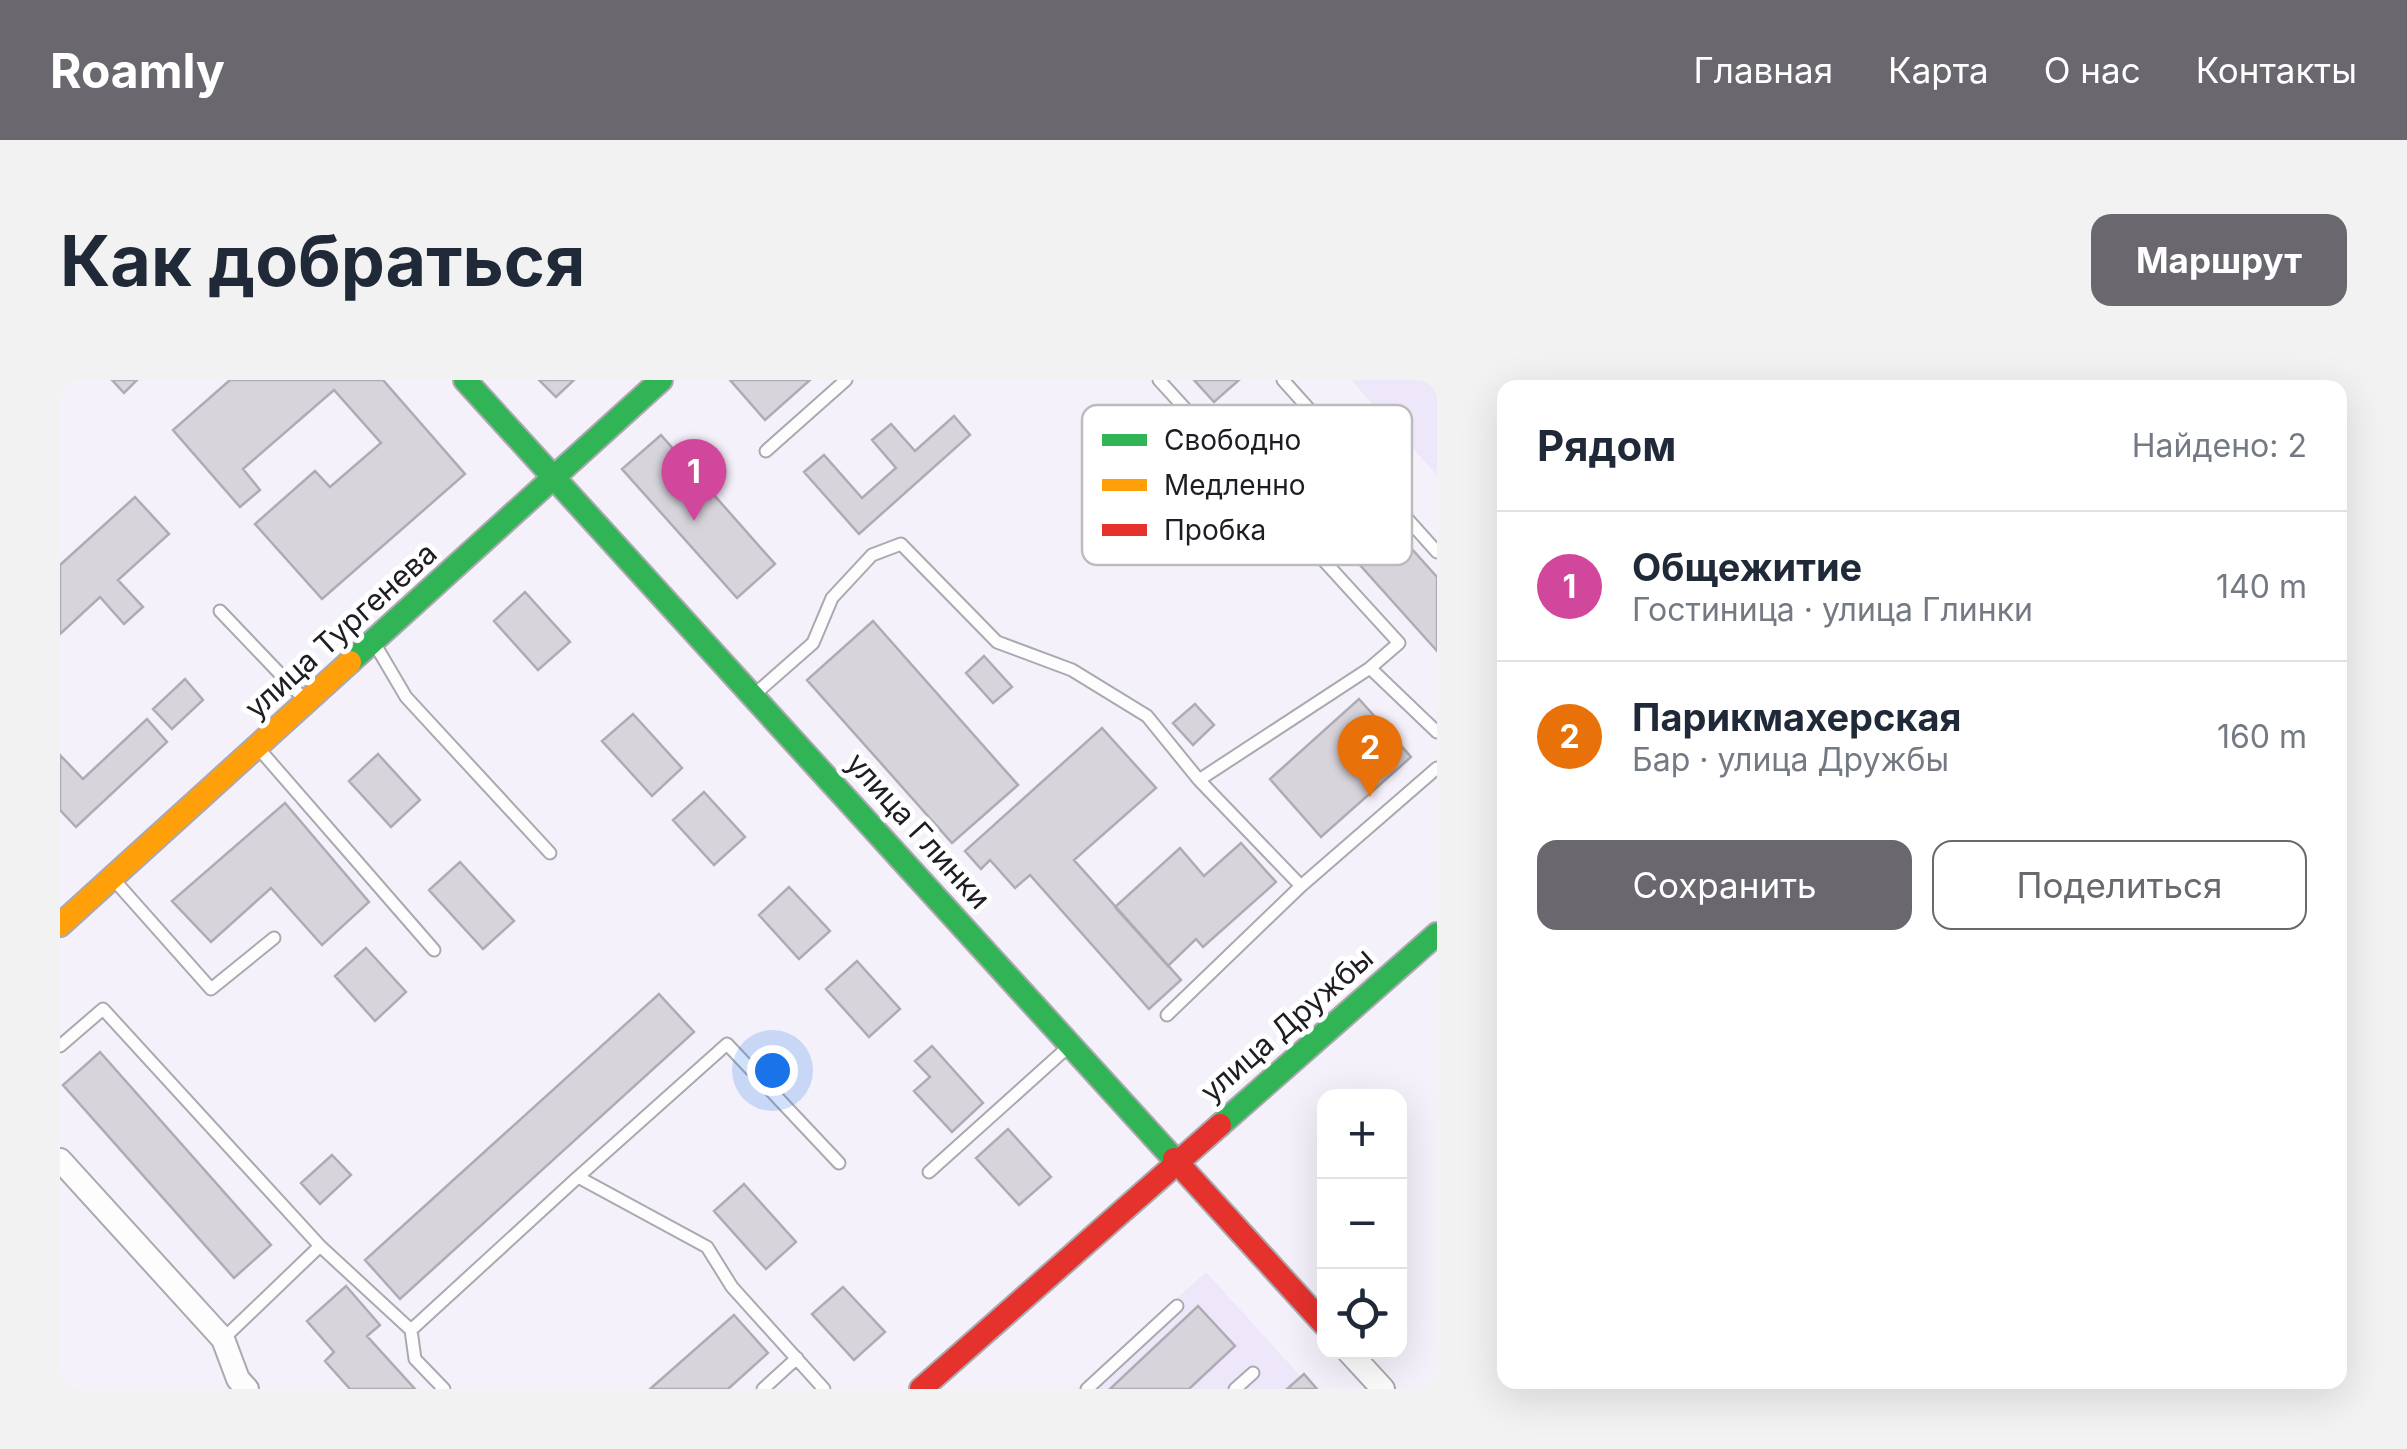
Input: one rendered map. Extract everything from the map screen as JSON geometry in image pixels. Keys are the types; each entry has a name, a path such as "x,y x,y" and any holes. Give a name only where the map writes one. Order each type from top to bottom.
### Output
{"street":[{"name":"улица Глинки","path":"465,380 1317,1316"},
{"name":"улица Тургенева","path":"60,925 661,380"},
{"name":"улица Дружбы","path":"921,1389 1437,934"},
{"path":"60,1160 222,1339 238,1379 247,1389"},
{"path":"1356,1359 1384,1389"}],"lane":[{"path":"766,451 846,380"},
{"path":"1159,380 1182,405"},
{"path":"1283,380 1305,405"},
{"path":"1412,524 1437,552"},
{"path":"754,696 813,642 832,598 872,556 901,544 996,642 1072,670 1147,716 1198,780 1301,886"},
{"path":"1198,780 1370,668 1399,643 1328,565"},
{"path":"220,612 307,702"},
{"path":"374,642 406,697 550,853"},
{"path":"1370,668 1437,732"},
{"path":"257,747 434,950"},
{"path":"1167,1016 1301,886 1437,768"},
{"path":"112,878 211,989 274,938"},
{"path":"62,1040 103,1010 320,1246 411,1330 415,1360 444,1389"},
{"path":"411,1330 728,1044 839,1163"},
{"path":"929,1172 1071,1044"},
{"path":"578,1177 707,1247 732,1287 824,1389"},
{"path":"222,1339 320,1246"},
{"path":"1087,1389 1177,1306"},
{"path":"762,1389 797,1358"},
{"path":"1235,1389 1253,1372"}],"shaded area":[{"path":"1351,380 1437,380 1437,475 1412,447 1412,405 1374,405"},
{"path":"1206,1272 1312,1389 1076,1389"}],"building":[{"path":"112,380 137,380 124,393"},
{"path":"230,380 383,380 465,474 322,599 255,524 315,471 330,487 381,443 334,390 243,469 260,490 240,507 173,430"},
{"path":"230,380 383,380 465,474 322,599 255,524 315,471 330,487 381,443 334,390 243,469 260,490 240,507 173,430"},
{"path":"539,380 574,380 556,397"},
{"path":"730,380 810,380 765,420"},
{"path":"1194,380 1239,380 1214,402"},
{"path":"954,416 970,435 859,534 804,472 824,455 862,498 896,468 872,440 891,424 915,451"},
{"path":"661,435 775,564 737,598 622,469"},
{"path":"135,497 169,534 118,580 143,607 124,624 100,597 60,634 60,565"},
{"path":"1412,549 1437,577 1437,651 1360,565 1412,565"},
{"path":"525,592 570,642 538,670 494,621"},
{"path":"873,621 1018,785 952,843 807,680"},
{"path":"984,656 1012,687 993,703 966,673"},
{"path":"185,679 203,700 172,729 153,709"},
{"path":"1359,699 1411,757 1321,837 1270,779"},
{"path":"1195,704 1214,725 1193,745 1173,723"},
{"path":"633,714 682,768 652,796 602,741"},
{"path":"147,719 167,742 76,827 60,810 60,755 83,779"},
{"path":"1102,728 1156,788 1074,860 1181,980 1149,1009 1030,875 1015,888 990,860 981,869 965,851"},
{"path":"378,754 420,800 391,827 349,781"},
{"path":"704,792 745,837 714,865 673,820"},
{"path":"285,803 369,902 322,945 271,888 211,942 172,901"},
{"path":"1241,843 1276,882 1203,947 1196,939 1168,966 1115,907 1180,848 1204,876"},
{"path":"460,862 514,921 483,949 429,890"},
{"path":"789,887 830,931 799,959 759,915"},
{"path":"366,948 406,992 375,1021 335,976"},
{"path":"857,961 900,1009 869,1037 826,989"},
{"path":"659,994 694,1032 400,1299 365,1260"},
{"path":"932,1046 983,1103 952,1132 914,1091 930,1077 915,1061"},
{"path":"100,1052 271,1245 234,1278 63,1085"},
{"path":"1008,1129 1051,1177 1019,1205 976,1158"},
{"path":"332,1155 351,1175 320,1204 301,1183"},
{"path":"744,1184 796,1242 766,1269 714,1211"},
{"path":"346,1286 380,1325 367,1336 415,1389 350,1389 325,1361 334,1352 307,1321"},
{"path":"843,1287 885,1332 854,1360 812,1314"},
{"path":"1198,1306 1235,1346 1189,1389 1110,1389"},
{"path":"734,1315 768,1353 728,1389 650,1389"},
{"path":"1304,1374 1317,1389 1287,1389"}],"traffic: fast":[{"path":"465,380 1174,1159"},
{"path":"350,662 661,380"},
{"path":"1220,1125 1437,934"}],"traffic: slow":[{"path":"60,925 350,662"}],"traffic: jam":[{"path":"921,1389 1220,1125"},
{"path":"1174,1159 1317,1316"}],"place":[{"name":"Общежитие","path":"694,521"},
{"name":"Парикмахерская","path":"1370,797"}]}
